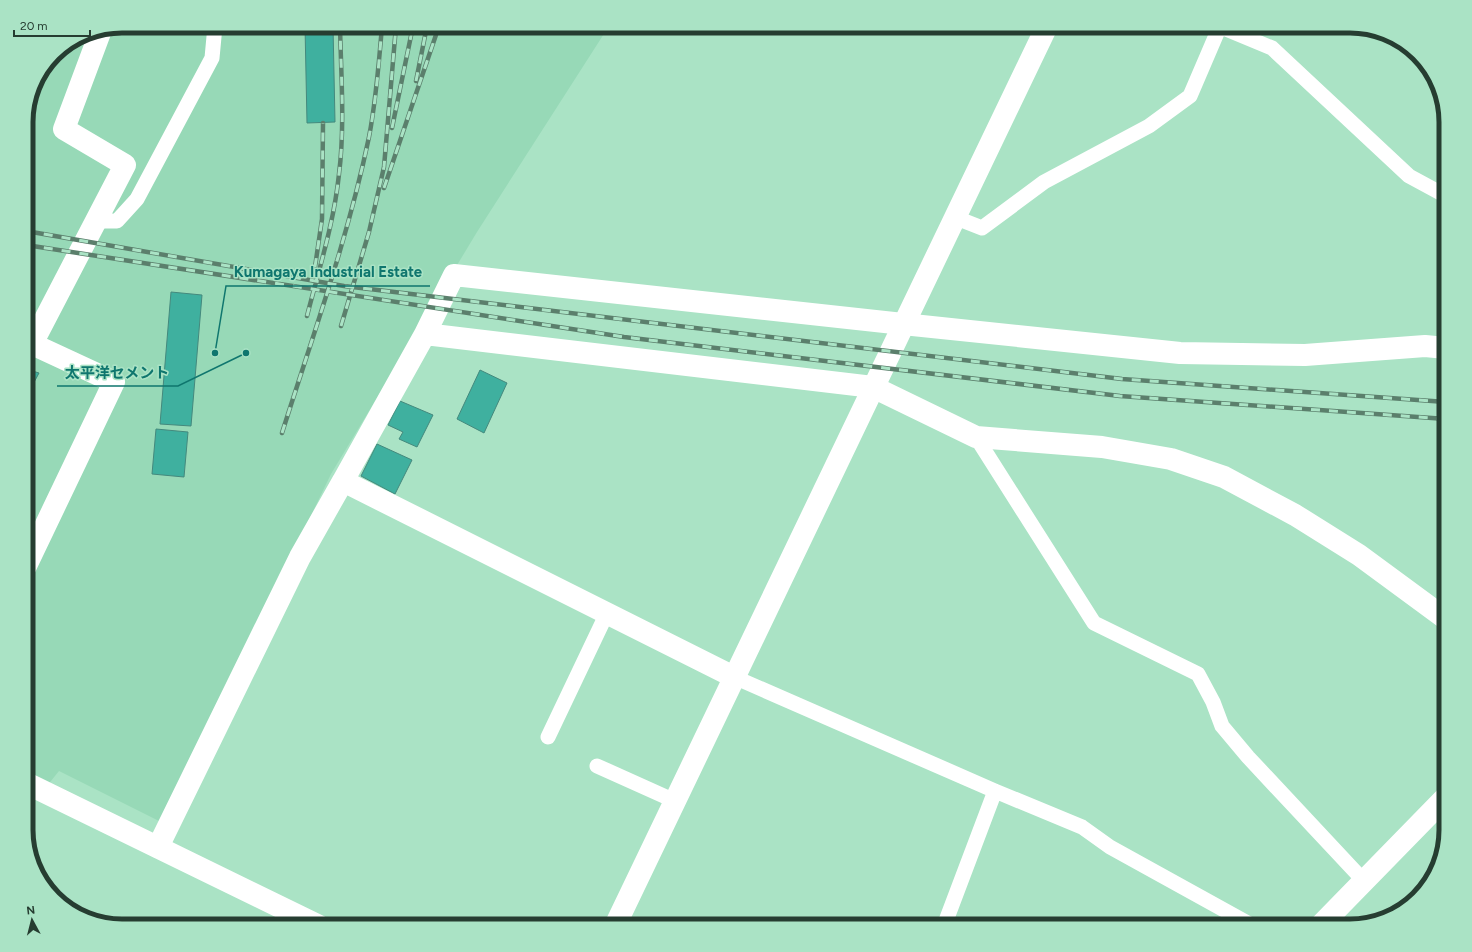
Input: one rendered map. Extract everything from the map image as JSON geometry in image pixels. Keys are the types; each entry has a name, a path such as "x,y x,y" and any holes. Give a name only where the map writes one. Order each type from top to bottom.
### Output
{"street":[{"path":"618,919 1044,33"},
{"path":"33,342 125,165 64,130 99,36"},
{"path":"158,847 300,557 424,334 454,274 1180,353 1305,355 1425,346 1439,347"},
{"path":"424,334 873,388 976,437 1102,447 1171,459 1224,477 1295,515 1359,555 1439,614"},
{"path":"33,344 114,382 33,551"},
{"path":"343,481 734,677"},
{"path":"33,786 305,919"},
{"path":"1327,919 1439,804"}],"lane":[{"path":"96,221 117,222 137,199 212,58 214,33"},
{"path":"954,217 982,228 1044,182 1149,126 1190,96 1216,33"},
{"path":"1236,33 1272,48 1409,176 1439,192"},
{"path":"976,437 1094,623 1198,674 1213,702 1222,726 1248,757 1364,881"},
{"path":"548,737 607,613"},
{"path":"734,677 995,791 1082,827 1110,846 1240,919"},
{"path":"597,766 675,801"},
{"path":"947,919 995,791"}],"shaded area":[{"path":"116,33 605,33 477,232 331,474 163,823 59,771 33,803 33,116 36,99 42,82 51,68 63,55 77,45 99,36"}],"building":[{"path":"305,33 333,33 335,122 307,123"},
{"path":"171,292 202,295 191,426 160,424"},
{"path":"480,370 507,383 484,433 457,419"},
{"path":"33,371 39,373 33,384"},
{"path":"400,401 433,415 417,447 399,439 403,432 388,425"},
{"path":"156,429 188,432 184,477 152,474"},
{"path":"377,444 412,460 395,494 361,476"}],"railway":[{"path":"307,316 330,228 337,192 342,138 340,33"},
{"path":"282,433 329,286 361,175 374,110 381,33"},
{"path":"341,326 369,232 384,167 395,33"},
{"path":"392,128 412,33"},
{"path":"416,81 426,33"},
{"path":"384,188 437,33"},
{"path":"315,267 322,219 323,123"},
{"path":"33,232 344,286 1122,379 1439,402"},
{"path":"33,246 624,337 1120,396 1439,419"}],"place":[{"name":"Kumagaya Industrial Estate","path":"215,353"},
{"name":"太平洋セメント","path":"246,353"}]}
